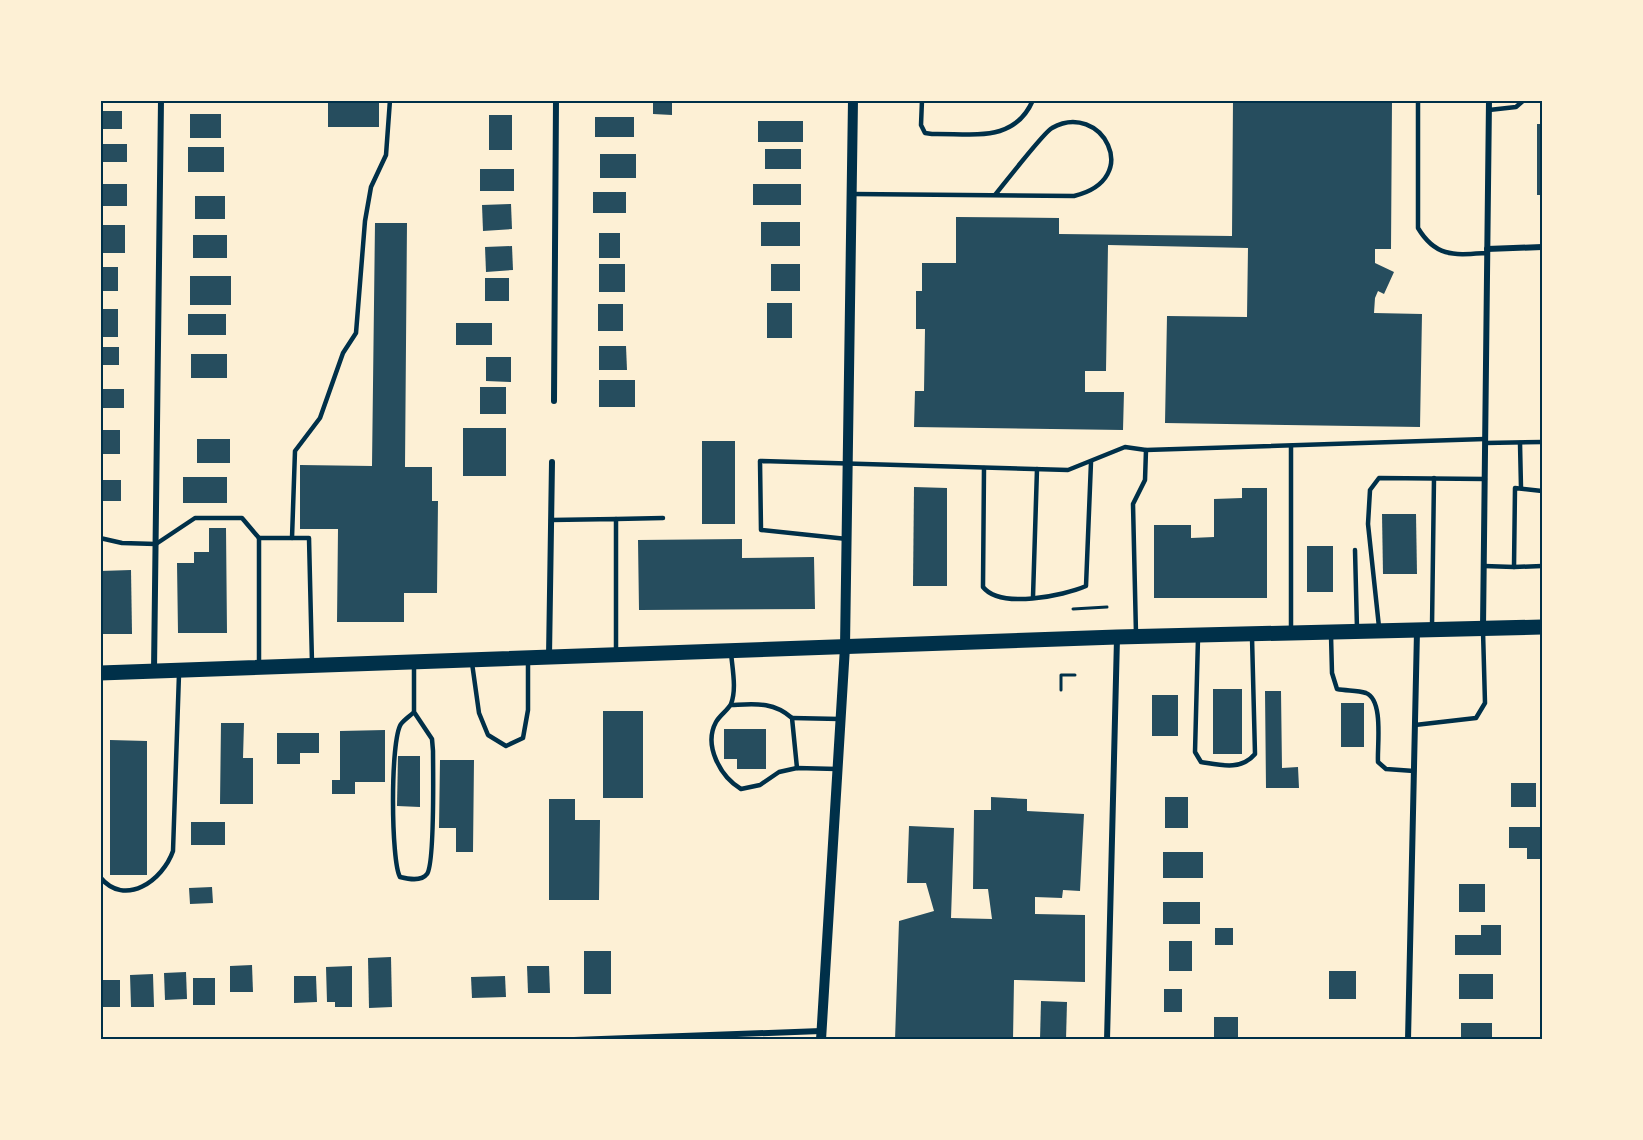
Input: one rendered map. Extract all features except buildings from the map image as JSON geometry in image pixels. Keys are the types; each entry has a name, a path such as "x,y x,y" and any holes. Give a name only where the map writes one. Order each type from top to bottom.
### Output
{"main road":[{"path":"100,673 1117,637 1542,627"}],"street":[{"path":"154,672 161,100"},
{"path":"554,400 556,100"},
{"path":"574,1040 821,1035 845,647 853,100"},
{"path":"1483,628 1489,100"},
{"path":"1487,251 1542,247"},
{"path":"549,657 552,462"},
{"path":"1408,1040 1415,725 1425,630"},
{"path":"1107,1040 1117,637"}],"lane":[{"path":"292,538 295,451 320,418 343,353 356,333 365,221 371,187 386,154 390,100"},
{"path":"922,100 921,125 925,133 932,134 1008,130 1026,117 1033,100"},
{"path":"1418,100 1418,228 1427,244 1438,251 1458,255 1487,251"},
{"path":"1489,110 1516,107 1524,100"},
{"path":"853,194 1074,196 1091,192 1105,180 1111,158 1109,142 1095,128 1074,123 1051,128 995,195"},
{"path":"847,538 761,530 760,461 1068,470 1125,447 1146,450 1485,441 1542,442"},
{"path":"1520,443 1521,488"},
{"path":"1291,446 1291,633"},
{"path":"1136,637 1133,504 1145,480 1146,450"},
{"path":"984,468 983,587 988,594 998,597 1033,597 1068,594 1086,586 1091,462"},
{"path":"1033,597 1037,469"},
{"path":"1379,632 1368,524 1370,490 1379,478 1485,478"},
{"path":"1425,630 1434,478"},
{"path":"1514,567 1515,488 1542,491"},
{"path":"100,538 122,543 156,544 195,518 242,518 259,538 258,668"},
{"path":"551,520 663,518"},
{"path":"616,519 616,655"},
{"path":"259,538 309,538 312,666"},
{"path":"1355,550 1358,632"},
{"path":"1484,566 1542,566"},
{"path":"1415,725 1476,718 1485,703 1483,628"},
{"path":"1331,632 1332,673 1337,689 1364,692 1375,699 1378,709 1378,762 1386,769 1414,771"},
{"path":"1198,635 1195,752 1201,762 1229,766 1250,760 1255,754 1252,634"},
{"path":"731,651 734,689 731,705 715,724 712,745 716,762 729,782 741,789 760,785 779,772 796,768 837,769"},
{"path":"472,660 479,713 488,735 506,746 523,738 528,710 528,658"},
{"path":"414,662 414,712 432,739 431,864 427,874 409,879 400,877 395,857 394,752 400,725 414,712"},
{"path":"100,877 106,884 117,890 130,891 158,878 168,866 173,851 179,671"},
{"path":"731,705 766,704 781,709 792,718 840,719"},
{"path":"792,718 796,768"}],"path":[{"path":"1073,609 1107,607"},
{"path":"1061,690 1061,675 1075,675"}]}
